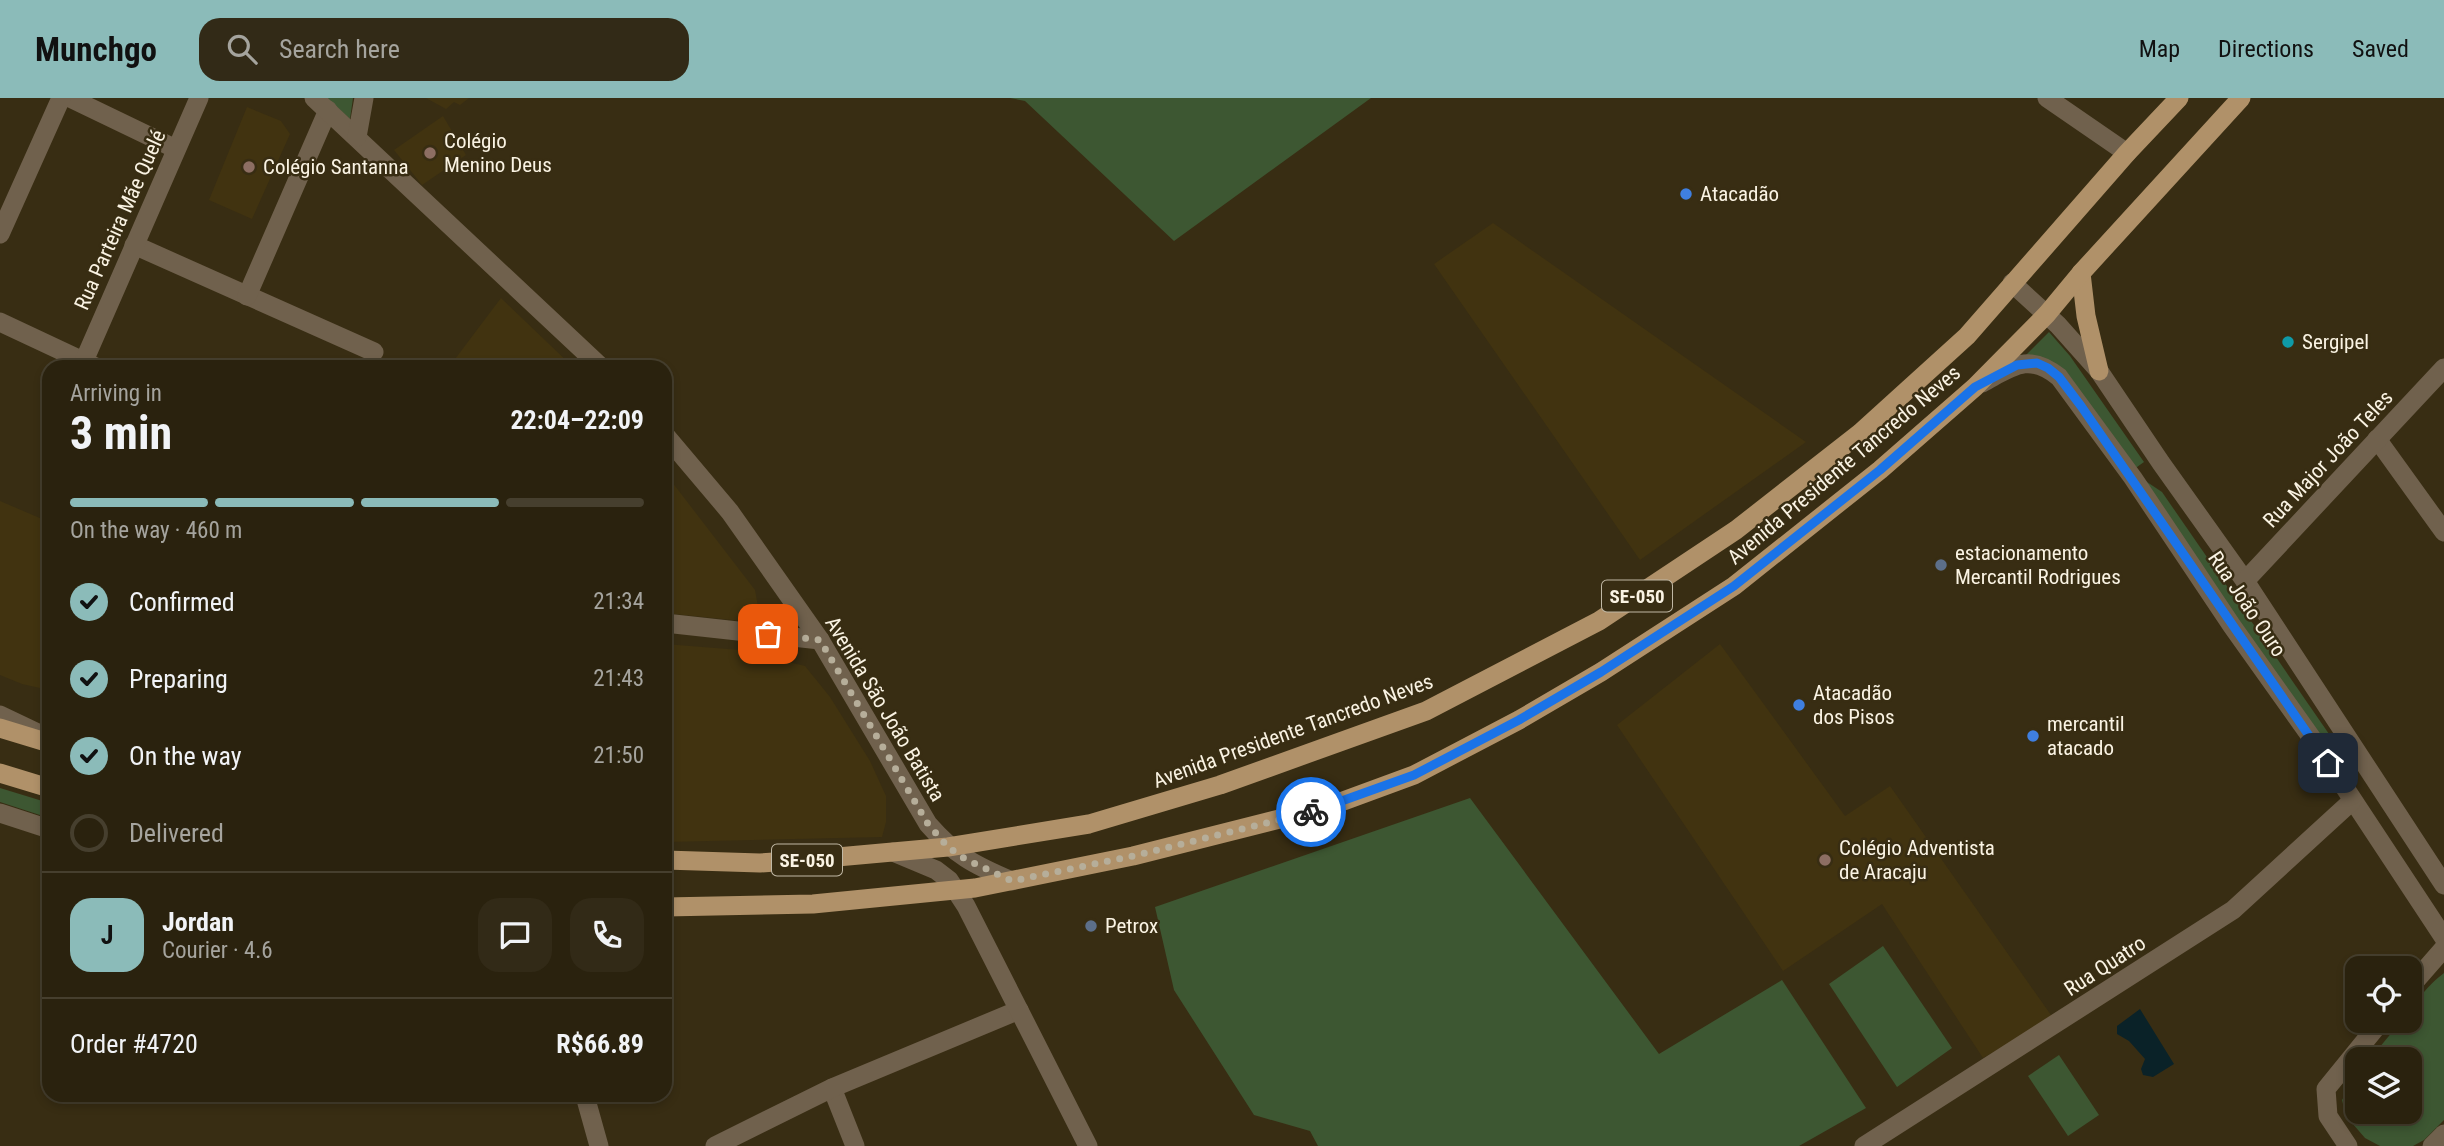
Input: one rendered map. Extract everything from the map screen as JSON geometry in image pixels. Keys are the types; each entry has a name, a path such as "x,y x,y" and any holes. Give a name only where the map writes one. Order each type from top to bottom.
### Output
{"main road":[{"name":"Avenida Presidente Tancredo Neves","path":"672,860 760,863 893,852 948,847 1089,824 1220,785 1426,711 1599,621 1736,530 1860,433 1966,336 2179,98"},
{"name":"Avenida Presidente Tancredo Neves","path":"672,907 813,904 955,891 1012,881 1133,856 1327,807 1414,775 1519,720 1601,672 1734,586 1880,470 1975,387 2047,314 2081,273 2241,98"},
{"path":"2081,273 2086,316 2099,371"},
{"path":"0,728 42,739"},
{"path":"0,773 42,786"}],"street":[{"path":"0,234 61,98"},
{"path":"70,98 176,149"},
{"name":"Rua Parteira Mãe Quelé","path":"92,360 134,245 199,98"},
{"path":"357,137 364,98"},
{"path":"2047,98 2127,153"},
{"path":"247,296 321,104 594,360"},
{"path":"134,245 374,352"},
{"name":"Rua João Ouro","path":"2012,283 2047,314 2099,371 2245,581 2444,885"},
{"path":"0,322 82,360"},
{"name":"Rua João Ouro","path":"1975,387 2017,365 2037,363 2059,377 2133,478 2232,626 2316,744 2444,938"},
{"name":"Rua Major João Teles","path":"2245,581 2444,368"},
{"path":"2377,439 2444,532"},
{"name":"Avenida São João Batista","path":"672,443 730,512 820,640 928,824 948,847 965,859 1012,881"},
{"path":"2133,478 2142,468 2161,463"},
{"path":"672,624 820,640"},
{"path":"0,715 42,737"},
{"path":"2316,744 2332,740 2338,725"},
{"name":"Rua Quatro","path":"1864,1146 2233,910 2352,801"},
{"path":"0,813 42,826"},
{"path":"893,852 936,870 949,880 982,934 1088,1146"},
{"path":"2422,973 2444,948"},
{"path":"715,1146 832,1088 1019,1010"},
{"path":"2346,1145 2328,1116 2326,1089 2371,1033"},
{"path":"832,1088 855,1146"},
{"path":"583,1102 599,1146"},
{"path":"2432,1146 2444,1134"}],"shaded area":[{"path":"426,98 469,98 460,105 454,102 446,109"},
{"name":"Colégio Santanna","path":"247,107 281,121 290,134 252,219 209,200"},
{"name":"Colégio Menino Deus","path":"443,116 466,155 422,185 394,150"},
{"path":"1493,223 1806,442 1640,560 1434,264"},
{"path":"501,298 566,360 454,360"},
{"path":"672,482 755,590 761,623 672,614"},
{"path":"0,501 42,519 42,688 0,675"},
{"name":"Colégio Adventista de Aracaju","path":"1720,644 1845,816 1890,786 2053,1018 1983,1058 1882,904 1783,971 1617,725"},
{"path":"672,645 740,650 805,666 830,697 870,761 886,796 886,822 882,837 672,842"}],"green space":[{"path":"327,98 353,98 350,119"},
{"path":"1010,98 1371,98 1174,241 1025,101"},
{"path":"2049,332 2070,356 2144,462 2130,472 2058,365 2026,355"},
{"path":"2144,480 2162,492 2329,734 2314,734"},
{"path":"0,788 42,801 42,816 0,802"},
{"path":"1470,798 1659,1054 1782,980 1866,1108 1799,1146 1318,1146 1310,1131 1254,1115 1174,990 1155,907"},
{"path":"1883,946 1952,1048 1897,1087 1829,984"},
{"path":"2444,973 2444,1120 2424,1140 2413,1146 2380,1146 2365,1138 2353,1124 2422,1124 2422,1047 2380,1047 2391,1033 2422,1033 2422,995"},
{"path":"2059,1055 2099,1115 2068,1136 2028,1076"}],"water":[{"path":"2140,1009 2174,1064 2153,1077 2143,1075 2141,1069 2145,1059 2129,1041 2117,1034 2117,1026"}],"way so far":[{"path":"768,634 820,640 928,824 948,847 965,859 1012,881 1133,856 1311,812"}],"place":[{"name":"Colégio Menino Deus","path":"430,153"},
{"name":"Colégio Santanna","path":"249,167"},
{"name":"Atacadão","path":"1686,194"},
{"name":"Sergipel","path":"2288,342"},
{"name":"estacionamento Mercantil Rodrigues","path":"1941,565"},
{"name":"Atacadão dos Pisos","path":"1799,705"},
{"name":"mercantil atacado","path":"2033,736"},
{"name":"Colégio Adventista de Aracaju","path":"1825,860"},
{"name":"Petrox","path":"1091,926"}],"route":[{"path":"1311,812 1414,775 1519,720 1601,672 1734,586 1880,470 1975,387 2026,363 2037,363 2048,368 2059,377 2081,406 2328,763"}]}
